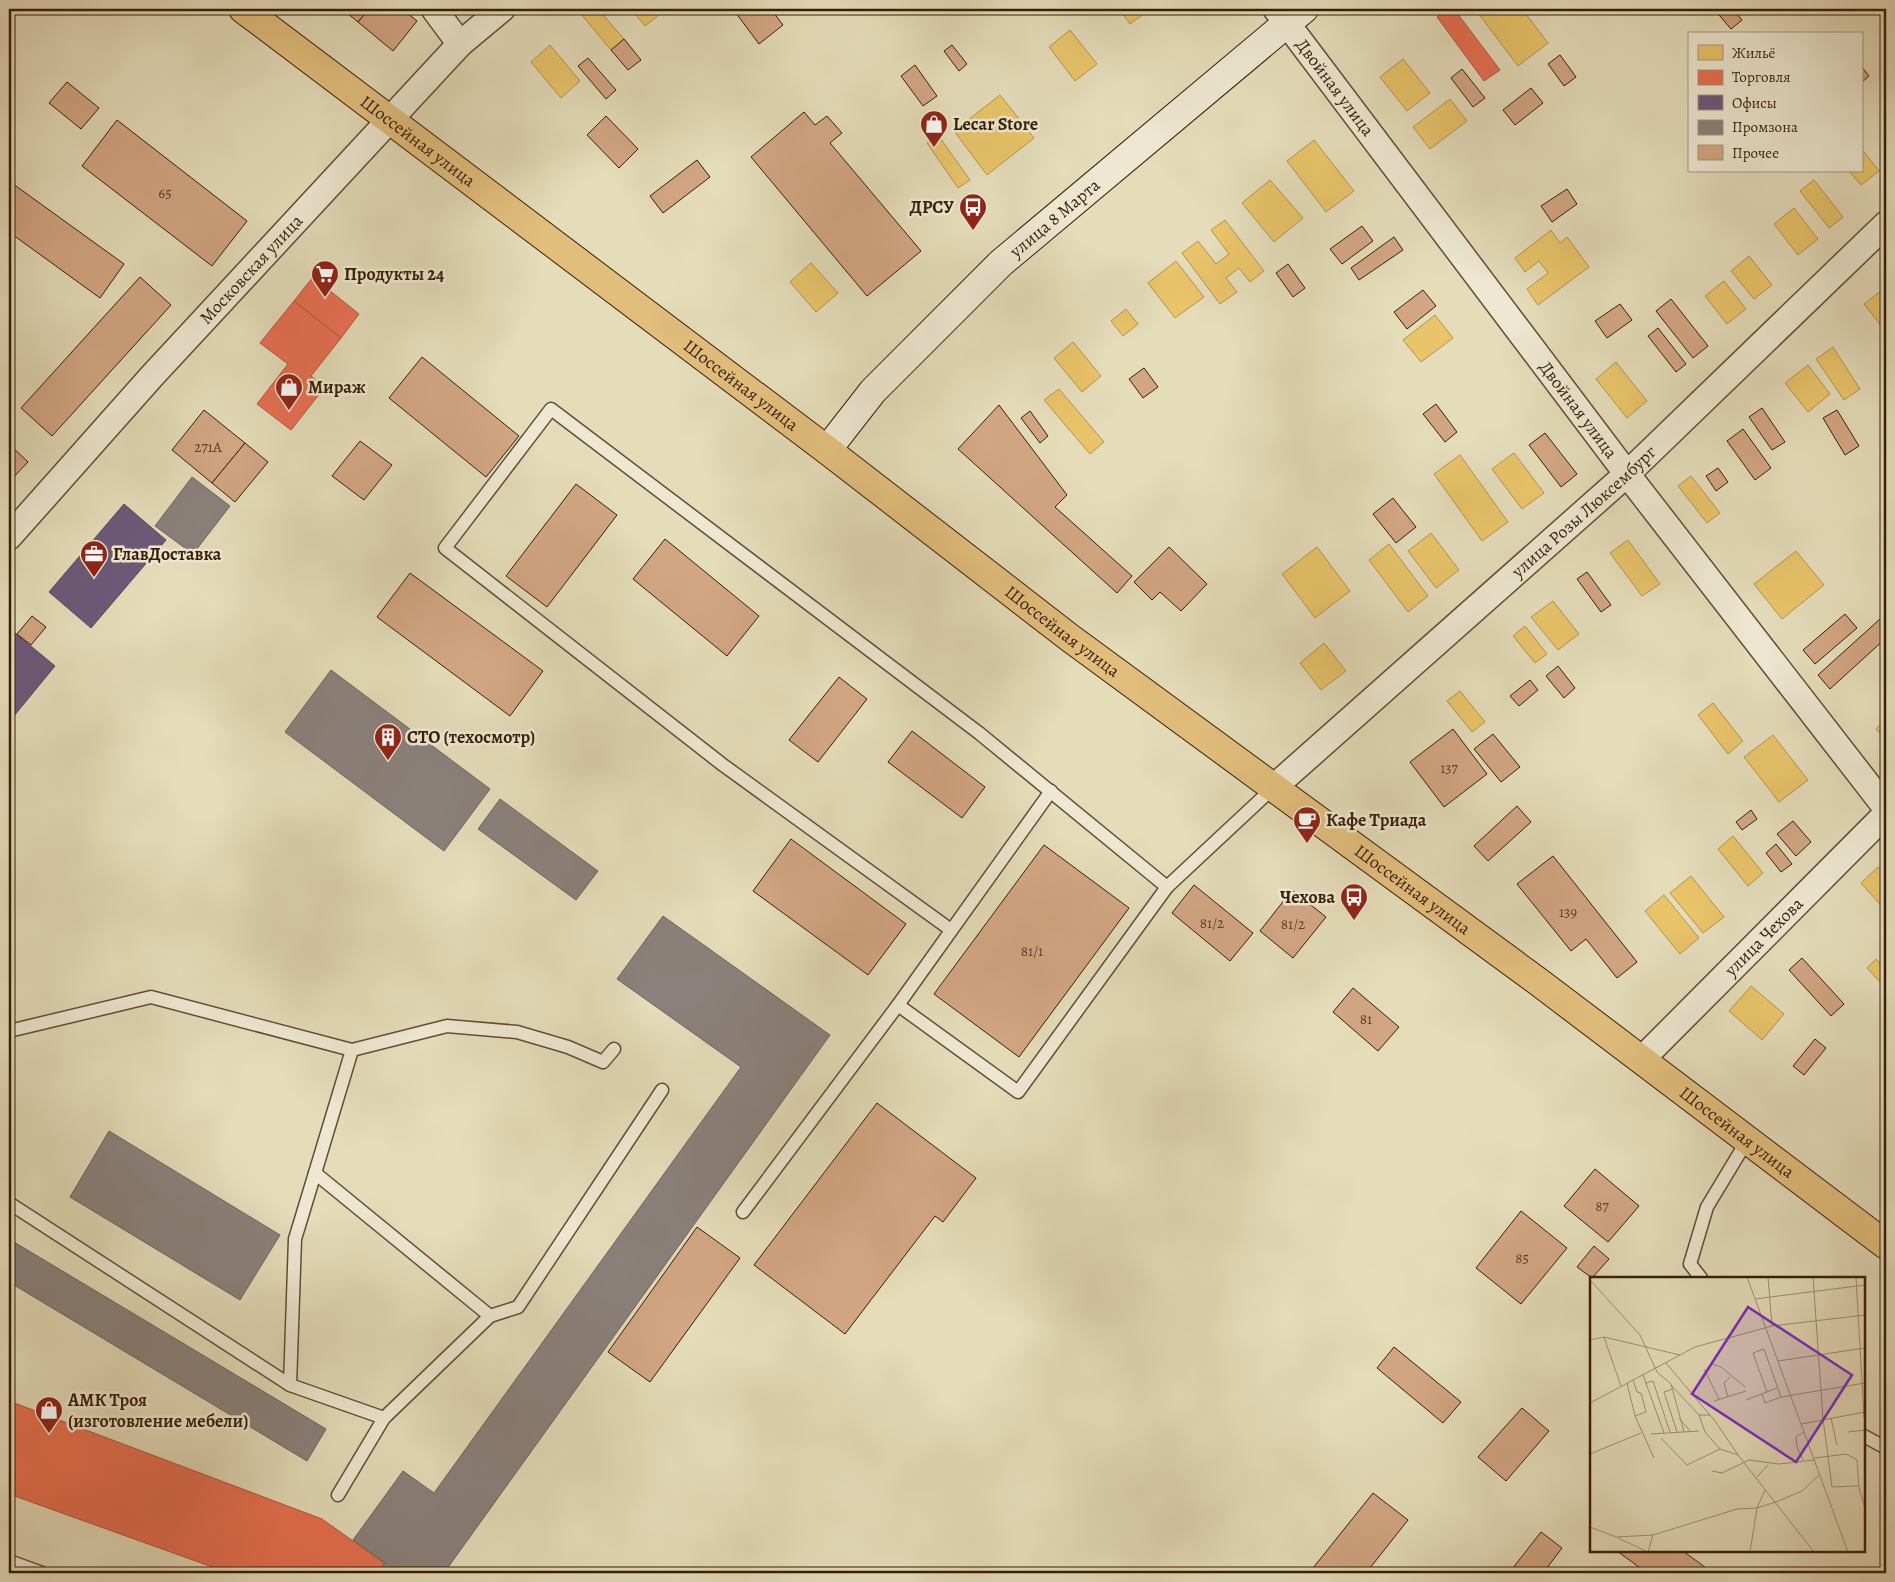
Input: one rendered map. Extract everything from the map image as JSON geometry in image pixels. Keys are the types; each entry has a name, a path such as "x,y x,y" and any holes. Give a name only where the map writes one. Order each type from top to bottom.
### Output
{"highway":[{"name":"Шоссейная улица","path":"243,9 828,450 1070,638 1748,1139 1886,1245"}],"main road":[{"name":"улица 8 Марта","path":"828,450 873,391 1001,263 1289,14"}],"street":[{"path":"434,9 460,44"},
{"name":"Московская улица","path":"9,537 152,376 460,44 502,9"},
{"name":"Двойная улица","path":"1289,14 1627,474 1886,808"},
{"name":"улица Розы Люксембург","path":"1273,788 1627,474 1886,224"},
{"name":"улица Чехова","path":"1641,1060 1886,814"}],"lane":[{"path":"951,930 723,765 445,548 551,409 980,733 1167,887"},
{"path":"898,1006 1018,1092 1167,887 1273,788"},
{"path":"743,1212 898,1006 1051,791"},
{"path":"9,1031 151,996 352,1050 447,1026 517,1032 568,1047 603,1062 614,1049"},
{"path":"290,1385 295,1239 352,1050"},
{"path":"338,1495 384,1418 490,1316 518,1307 662,1090"},
{"path":"1700,1277 1690,1264 1706,1207 1748,1139"},
{"path":"315,1173 490,1316"},
{"path":"9,1203 290,1385 384,1418"},
{"path":"1865,1437 1886,1448"},
{"path":"9,1561 42,1573"}],"building: Жильё":[{"path":"587,9 598,9 624,39 611,50 581,14"},
{"path":"631,9 666,9 645,26"},
{"path":"1119,9 1147,9 1148,11 1130,24"},
{"path":"1475,9 1522,9 1548,43 1518,66"},
{"path":"1070,30 1097,64 1075,81 1049,47"},
{"path":"550,45 580,81 561,98 531,62"},
{"path":"1403,59 1430,93 1407,111 1380,77"},
{"path":"1000,95 1034,138 987,175 954,131"},
{"path":"1450,99 1467,121 1430,149 1413,127"},
{"path":"938,135 970,180 958,188 927,143"},
{"path":"1314,140 1354,191 1326,212 1287,161"},
{"path":"1862,149 1879,171 1861,185 1850,172 1862,172"},
{"path":"1270,180 1303,218 1274,242 1242,203"},
{"path":"1814,180 1843,217 1829,228 1800,191"},
{"path":"1794,208 1818,239 1798,255 1774,224"},
{"path":"1225,220 1264,271 1250,282 1239,268 1226,278 1237,292 1220,304 1182,253 1198,241 1216,264 1229,254 1211,230"},
{"path":"1551,230 1560,243 1567,237 1589,267 1538,305 1527,289 1548,273 1539,261 1525,272 1515,258"},
{"path":"1749,256 1772,285 1754,299 1731,271"},
{"path":"1176,261 1204,297 1175,318 1148,283"},
{"path":"811,263 838,293 816,312 790,282"},
{"path":"1724,281 1746,309 1727,324 1705,296"},
{"path":"1886,287 1886,332 1864,304"},
{"path":"1126,309 1138,324 1123,336 1111,321"},
{"path":"1435,315 1453,338 1421,362 1403,340"},
{"path":"1073,342 1101,376 1082,392 1054,358"},
{"path":"1833,347 1860,389 1844,400 1816,359"},
{"path":"1616,362 1647,401 1627,418 1596,379"},
{"path":"1808,365 1830,394 1808,412 1785,383"},
{"path":"1059,389 1104,442 1090,454 1044,400"},
{"path":"1514,453 1544,493 1522,509 1492,469"},
{"path":"1460,455 1508,522 1482,541 1434,474"},
{"path":"1691,476 1720,513 1707,523 1678,486"},
{"path":"1431,533 1459,570 1436,588 1408,551"},
{"path":"1628,540 1660,584 1642,596 1610,553"},
{"path":"1389,544 1428,596 1408,612 1369,560"},
{"path":"1317,547 1350,591 1315,618 1282,574"},
{"path":"1796,551 1824,585 1782,619 1754,584"},
{"path":"1553,601 1579,634 1558,650 1531,617"},
{"path":"1525,626 1547,654 1535,663 1513,636"},
{"path":"1324,643 1346,671 1321,690 1300,663"},
{"path":"1460,691 1485,722 1472,732 1447,701"},
{"path":"1713,703 1743,741 1728,754 1698,715"},
{"path":"1886,719 1886,740 1876,729"},
{"path":"1773,735 1808,780 1779,802 1744,757"},
{"path":"1733,836 1763,873 1748,886 1718,849"},
{"path":"1878,867 1886,875 1886,911 1861,883"},
{"path":"1691,876 1724,917 1703,933 1670,893"},
{"path":"1664,895 1699,938 1680,954 1645,911"},
{"path":"1876,959 1886,970 1886,978 1881,983 1867,968"},
{"path":"1751,986 1784,1014 1762,1040 1729,1011"}],"building: Торговля":[{"path":"1449,9 1454,9 1500,70 1484,81 1437,17"},
{"path":"313,277 359,314 341,338 294,301"},
{"path":"294,301 341,338 311,376 325,387 291,430 257,404 288,364 260,343"},
{"path":"9,1401 322,1519 384,1563 376,1573 229,1573 9,1494"}],"building: Офисы":[{"path":"124,504 166,540 91,628 49,592"},
{"path":"9,628 55,666 9,722"}],"building: Промзона":[{"path":"192,477 230,506 193,554 155,526"},
{"name":"СТО (техосмотр)","path":"331,670 490,789 444,851 285,732"},
{"path":"500,799 598,871 576,900 478,829"},
{"path":"663,916 830,1035 444,1573 377,1573 385,1563 353,1540 403,1471 434,1493 741,1067 617,979"},
{"path":"109,1131 280,1235 240,1300 70,1197"},
{"path":"9,1239 326,1429 307,1461 9,1282"}],"building: Прочее":[{"path":"342,9 369,9 358,22"},
{"path":"369,9 402,9 417,21 393,51 358,22"},
{"path":"733,9 771,9 783,25 759,44"},
{"path":"1714,9 1733,9 1742,20 1731,29"},
{"path":"624,39 641,60 628,70 611,50"},
{"path":"952,45 967,64 959,71 944,51"},
{"path":"1560,55 1576,77 1564,86 1548,64"},
{"path":"588,58 616,90 606,99 578,66"},
{"path":"915,65 937,96 923,106 901,76"},
{"path":"1862,67 1869,76 1862,82"},
{"path":"1462,69 1485,98 1473,107 1451,78"},
{"path":"67,82 99,108 81,129 49,103"},
{"path":"1531,88 1543,103 1515,125 1503,110"},
{"path":"804,112 815,125 827,116 842,133 830,143 921,251 867,296 751,157"},
{"path":"606,116 638,149 619,168 587,135"},
{"path":"117,120 247,221 212,266 82,166"},
{"path":"697,160 710,177 663,213 650,196"},
{"path":"9,181 124,264 100,298 9,232"},
{"path":"1567,189 1577,204 1552,222 1541,206"},
{"path":"1362,226 1373,241 1342,264 1330,249"},
{"path":"1394,237 1403,250 1359,280 1351,268"},
{"path":"1288,264 1305,288 1293,297 1276,273"},
{"path":"140,277 171,305 52,436 21,408"},
{"path":"1423,290 1436,306 1407,329 1394,312"},
{"path":"1671,299 1708,346 1693,358 1656,311"},
{"path":"1620,304 1632,320 1607,338 1595,321"},
{"path":"1658,328 1686,364 1676,372 1648,336"},
{"path":"422,357 519,436 486,477 389,398"},
{"path":"1144,368 1158,387 1143,398 1129,379"},
{"path":"1436,404 1457,432 1445,442 1423,414"},
{"path":"999,405 1067,495 1055,507 1132,576 1117,593 958,449"},
{"path":"1762,408 1785,442 1772,450 1749,417"},
{"path":"204,410 245,443 212,483 172,450"},
{"path":"1837,410 1859,446 1845,455 1823,418"},
{"path":"1030,411 1048,436 1040,443 1021,418"},
{"path":"1743,429 1771,468 1755,480 1727,441"},
{"path":"1545,433 1577,474 1561,487 1529,445"},
{"path":"360,441 392,465 364,500 332,476"},
{"path":"245,443 268,462 235,502 212,483"},
{"path":"9,444 28,462 9,482"},
{"path":"1718,468 1728,482 1716,491 1706,476"},
{"path":"576,484 617,515 547,607 506,576"},
{"path":"1393,498 1416,527 1396,543 1373,514"},
{"path":"665,539 759,616 727,656 633,579"},
{"path":"1169,547 1207,584 1181,611 1160,592 1152,600 1134,582"},
{"path":"1587,572 1611,605 1601,612 1577,579"},
{"path":"410,573 543,671 510,716 377,617"},
{"path":"1845,614 1857,628 1815,664 1803,650"},
{"path":"32,616 46,627 31,645 17,634"},
{"path":"1880,619 1886,625 1886,638 1830,689 1818,675"},
{"path":"1558,666 1575,688 1564,698 1546,676"},
{"path":"839,677 867,699 818,762 789,740"},
{"path":"1530,680 1538,690 1519,706 1510,696"},
{"path":"1453,729 1487,774 1444,807 1410,762"},
{"path":"912,731 985,787 962,818 888,762"},
{"path":"1493,734 1520,767 1501,782 1474,749"},
{"path":"1517,806 1531,822 1488,861 1474,846"},
{"path":"1751,810 1757,819 1742,830 1736,822"},
{"path":"1793,821 1811,842 1796,856 1777,834"},
{"path":"791,839 906,924 868,975 753,891"},
{"path":"1776,844 1792,864 1781,872 1766,853"},
{"path":"1044,845 1129,908 1019,1057 934,994"},
{"path":"1553,856 1637,962 1617,978 1586,939 1571,951 1517,884"},
{"path":"1194,885 1253,933 1230,961 1172,913"},
{"path":"1292,890 1326,917 1293,958 1260,931"},
{"path":"1802,958 1844,1004 1831,1016 1789,970"},
{"path":"1353,988 1399,1027 1378,1051 1333,1012"},
{"path":"1815,1039 1826,1048 1804,1075 1793,1066"},
{"path":"877,1103 976,1178 943,1222 935,1216 845,1334 754,1265"},
{"path":"1595,1169 1639,1206 1608,1242 1564,1206"},
{"path":"1521,1211 1567,1248 1521,1304 1476,1268"},
{"path":"697,1227 740,1258 650,1382 608,1352"},
{"path":"1594,1246 1609,1259 1593,1277 1577,1267"},
{"path":"1394,1347 1461,1402 1443,1423 1377,1368"},
{"path":"1522,1408 1549,1431 1506,1481 1478,1457"},
{"path":"1373,1493 1408,1520 1366,1573 1309,1573"},
{"path":"1541,1532 1562,1548 1543,1573 1509,1573"},
{"path":"1618,1552 1684,1552 1713,1573 1647,1573"}],"place":[{"name":"Lecar Store","path":"934,148"},
{"name":"ДРСУ","path":"973,231"},
{"name":"Продукты 24","path":"325,298"},
{"name":"Мираж","path":"289,411"},
{"name":"ГлавДоставка","path":"94,578"},
{"name":"СТО (техосмотр)","path":"388,761"},
{"name":"Кафе Триада","path":"1307,844"},
{"name":"Чехова","path":"1354,921"},
{"name":"АМК Троя (изготовление мебели)","path":"49,1434"}]}
